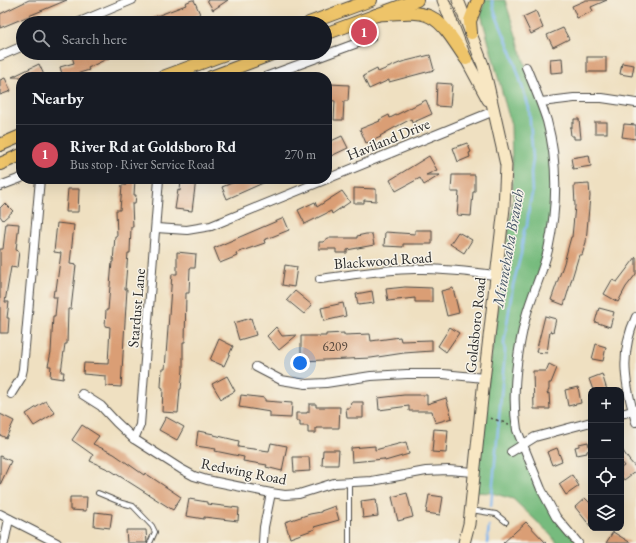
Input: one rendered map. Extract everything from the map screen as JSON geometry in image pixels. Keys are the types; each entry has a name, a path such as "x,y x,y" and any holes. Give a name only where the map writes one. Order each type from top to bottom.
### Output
{"main road":[{"path":"335,13 363,0"},
{"path":"327,16 371,0"},
{"path":"332,31 417,0"},
{"name":"Goldsboro Road","path":"443,0 466,59 494,111"},
{"name":"Goldsboro Road","path":"458,0 483,65 506,165 504,208 484,378 471,510 464,543"},
{"path":"471,33 470,21 478,0"},
{"path":"376,15 418,12 434,18 447,29 466,59"},
{"path":"177,72 209,60"},
{"path":"224,72 256,60"},
{"path":"0,144 16,138"},
{"path":"0,164 16,157"}],"street":[{"path":"93,16 130,0"},
{"path":"332,52 371,38"},
{"path":"0,56 16,49"},
{"path":"279,72 311,60"},
{"path":"526,67 547,122 555,174 555,202 548,250 526,316 517,357 515,386 516,423 517,430 541,489 556,517 578,543"},
{"path":"540,102 581,98 602,98 636,103"},
{"name":"Haviland Drive","path":"332,177 494,111"},
{"path":"0,186 16,180"},
{"path":"11,394 21,378 23,369 40,184"},
{"name":"Stardust Lane","path":"134,438 140,424 159,184"},
{"name":"Haviland Drive","path":"156,228 187,230 211,226 314,184"},
{"name":"Blackwood Road","path":"320,279 415,268 496,275"},
{"path":"636,317 629,332 624,360 627,387 636,422"},
{"path":"256,367 281,380 306,384 326,383 371,376 407,374 443,374 484,378"},
{"name":"Redwing Road","path":"82,394 101,406 134,438 181,470 207,480 272,493 285,495 299,494 334,483 372,481 426,471 448,470 474,472"},
{"path":"624,413 634,410"},
{"path":"511,452 535,437 588,423"},
{"path":"263,543 264,527 272,493"},
{"path":"0,514 57,543"},
{"path":"4,543 9,519"}],"lane":[{"path":"349,482 349,543"},
{"path":"98,493 133,506 152,526 155,532 150,543"},
{"path":"471,510 496,514 506,522"}],"path":[{"path":"488,417 506,423"}],"green space":[{"path":"485,0 505,0 526,67 540,102 555,174 548,250 517,357 516,423 541,489 578,543 557,543 548,532 513,499 492,493 472,492 513,199 511,125 481,14"}],"building":[{"path":"29,0 67,0 29,16 16,16 16,21 0,28 0,14"},
{"path":"194,0 200,14 196,16 157,16 186,5 185,3"},
{"path":"207,0 228,0 213,10"},
{"path":"586,0 607,0 591,7 593,11 577,18 572,6"},
{"path":"536,11 543,28 531,34 523,17"},
{"path":"563,28 569,39 553,47 547,35"},
{"path":"430,55 434,70 389,82 389,80 369,89 363,76 377,69 378,72 402,62"},
{"path":"587,57 606,57 606,72 587,72"},
{"path":"562,58 563,72 551,73 550,59"},
{"path":"73,60 105,60 88,68 89,70 83,72 62,72 60,67 74,63"},
{"path":"622,63 634,65 632,76 620,74"},
{"path":"39,64 43,72 22,72"},
{"path":"5,78 11,91 0,95 0,80"},
{"path":"437,83 452,84 450,107 436,106"},
{"path":"332,84 349,85 348,101 344,101 343,120 334,120 335,101 332,100"},
{"path":"426,100 432,114 412,123 411,119 380,136 381,137 366,143 360,129 380,121 379,120 389,115 390,118"},
{"path":"574,119 579,119 581,139 574,139 574,136 571,136 570,127 572,127 572,123 574,123"},
{"path":"595,122 607,122 607,133 595,133"},
{"path":"624,124 636,125 636,139 622,137"},
{"path":"342,136 348,148 332,156 332,141"},
{"path":"467,143 471,152 469,153 470,157 458,162 453,148"},
{"path":"589,155 591,166 573,169 571,158"},
{"path":"429,156 437,170 426,175 440,175 424,185 420,178 396,191 390,180"},
{"path":"452,175 475,175 475,192 473,192 471,216 457,215 459,192 451,192"},
{"path":"135,184 134,195 136,195 135,204 132,204 133,227 131,227 130,253 128,253 125,289 127,289 121,387 106,386 106,376 83,374 84,363 108,364 110,327 105,326 106,310 108,310 115,236 117,236 116,210 120,210 122,185"},
{"path":"181,184 195,184 192,211 175,209 178,190 180,191"},
{"path":"230,184 261,184 227,199 222,187"},
{"path":"589,184 590,196 586,242 582,255 579,255 564,305 551,300 572,237 575,206 574,185"},
{"path":"354,188 376,189 376,201 364,200 364,203 354,203"},
{"path":"68,189 79,189 78,212 66,212"},
{"path":"342,191 350,202 332,214 331,211 305,224 298,210 315,202 317,207"},
{"path":"5,203 13,211 3,220 0,216 0,208"},
{"path":"284,218 289,230 264,240 265,243 236,253 237,256 220,263 214,248"},
{"path":"6,223 19,224 16,250 19,251 17,268 11,267 5,302 9,302 7,318 9,318 8,333 0,333 0,249 3,249"},
{"path":"57,223 74,225 70,264 76,265 71,309 68,309 67,344 65,344 61,372 64,372 63,379 50,377 51,366 48,366 51,352 53,316 55,316 57,297 53,297 54,290 56,290 61,253 54,252"},
{"path":"415,230 432,230 432,244 403,244 403,247 384,246 385,232 415,234"},
{"path":"458,232 472,240 464,253 450,244"},
{"path":"372,234 374,245 347,250 347,253 336,253 336,249 319,249 319,242 323,242 328,238 357,238 357,236"},
{"path":"177,252 196,254 195,268 190,268 189,293 186,293 185,342 183,342 183,370 178,413 162,412 163,388 161,387 162,369 165,369 172,274 177,274"},
{"path":"636,257 636,274 626,287 618,302 604,294 612,280 617,282"},
{"path":"285,265 297,267 294,287 282,285"},
{"path":"405,287 432,288 432,302 415,302 415,298 388,301 386,289"},
{"path":"453,288 459,313 447,316 441,291"},
{"path":"295,291 312,305 304,314 287,300"},
{"path":"372,291 374,303 358,305 356,294"},
{"path":"343,303 346,316 324,321 321,308"},
{"path":"599,308 614,312 610,327 595,322"},
{"path":"545,316 556,319 553,332 550,331 547,353 536,352"},
{"path":"251,318 256,335 239,340 234,323"},
{"path":"276,327 282,336 297,335 279,350 267,336"},
{"path":"450,327 459,333 446,352 438,346"},
{"path":"344,333 344,335 370,334 371,341 400,337 401,341 432,340 432,351 404,353 371,358 301,361 301,336 326,336 326,334"},
{"path":"219,339 233,346 224,366 210,360"},
{"path":"596,344 606,347 603,361 592,359"},
{"path":"549,364 557,368 551,383 549,383 547,394 549,393 550,409 534,409 533,371 546,371"},
{"path":"602,374 606,387 592,387 589,379"},
{"path":"227,376 235,391 221,399 212,384"},
{"path":"578,387 581,403 568,406 565,390"},
{"path":"241,395 265,398 265,401 292,403 291,418 270,417 270,412 239,407"},
{"path":"404,395 427,395 427,404 446,398 452,418 435,423 432,411 409,411 409,406 379,410 378,398"},
{"path":"46,401 55,413 34,426 26,414"},
{"path":"351,402 363,402 363,418 347,418 346,408 350,408"},
{"path":"309,404 316,404 316,407 340,407 339,428 316,428 316,433 308,433 308,426 300,426 300,421 296,421 296,413 309,412"},
{"path":"0,414 14,421 6,438 0,435"},
{"path":"166,417 184,427 177,440 159,430"},
{"path":"82,425 99,436 93,444 114,454 144,475 145,473 181,497 173,510 110,470 90,461 93,455 72,440"},
{"path":"434,429 448,430 446,453 432,452"},
{"path":"198,431 239,441 238,447 269,451 271,443 287,446 282,471 266,467 267,465 243,461 244,457 215,451 216,449 196,446"},
{"path":"406,442 409,454 385,461 384,459 352,462 351,448 375,446 375,450"},
{"path":"588,442 587,453 577,455 575,447 579,446 579,444"},
{"path":"557,448 562,461 552,465 547,452"},
{"path":"323,450 339,450 338,465 322,465"},
{"path":"624,452 636,468 636,471 624,480"},
{"path":"0,456 11,461 0,485"},
{"path":"293,457 309,457 310,471 294,472"},
{"path":"572,475 579,486 566,495 559,484"},
{"path":"407,493 413,517 398,521 392,497"},
{"path":"429,495 443,497 440,515 426,513"},
{"path":"70,497 87,497 86,511 70,510"},
{"path":"585,498 588,501 588,523 575,507"},
{"path":"189,499 207,502 207,504 239,508 238,521 204,517 204,519 186,516"},
{"path":"376,499 378,516 363,518 361,501"},
{"path":"335,506 339,520 314,527 315,529 290,538 285,522 321,512"},
{"path":"95,512 112,514 110,528 94,526"},
{"path":"526,522 546,543 503,543"},
{"path":"126,530 146,530 147,543 127,543"},
{"path":"613,532 631,543 606,543"}],"waterway":[{"name":"Minnehaha Branch","path":"491,506 505,352 504,343 513,285 521,254 524,230 527,226 532,194 531,173 533,159 529,108 512,54 495,13 492,0"},
{"name":"Minnehaha Branch","path":"487,543 489,526"}],"place":[{"name":"River Rd at Goldsboro Rd","path":"364,32"}]}
